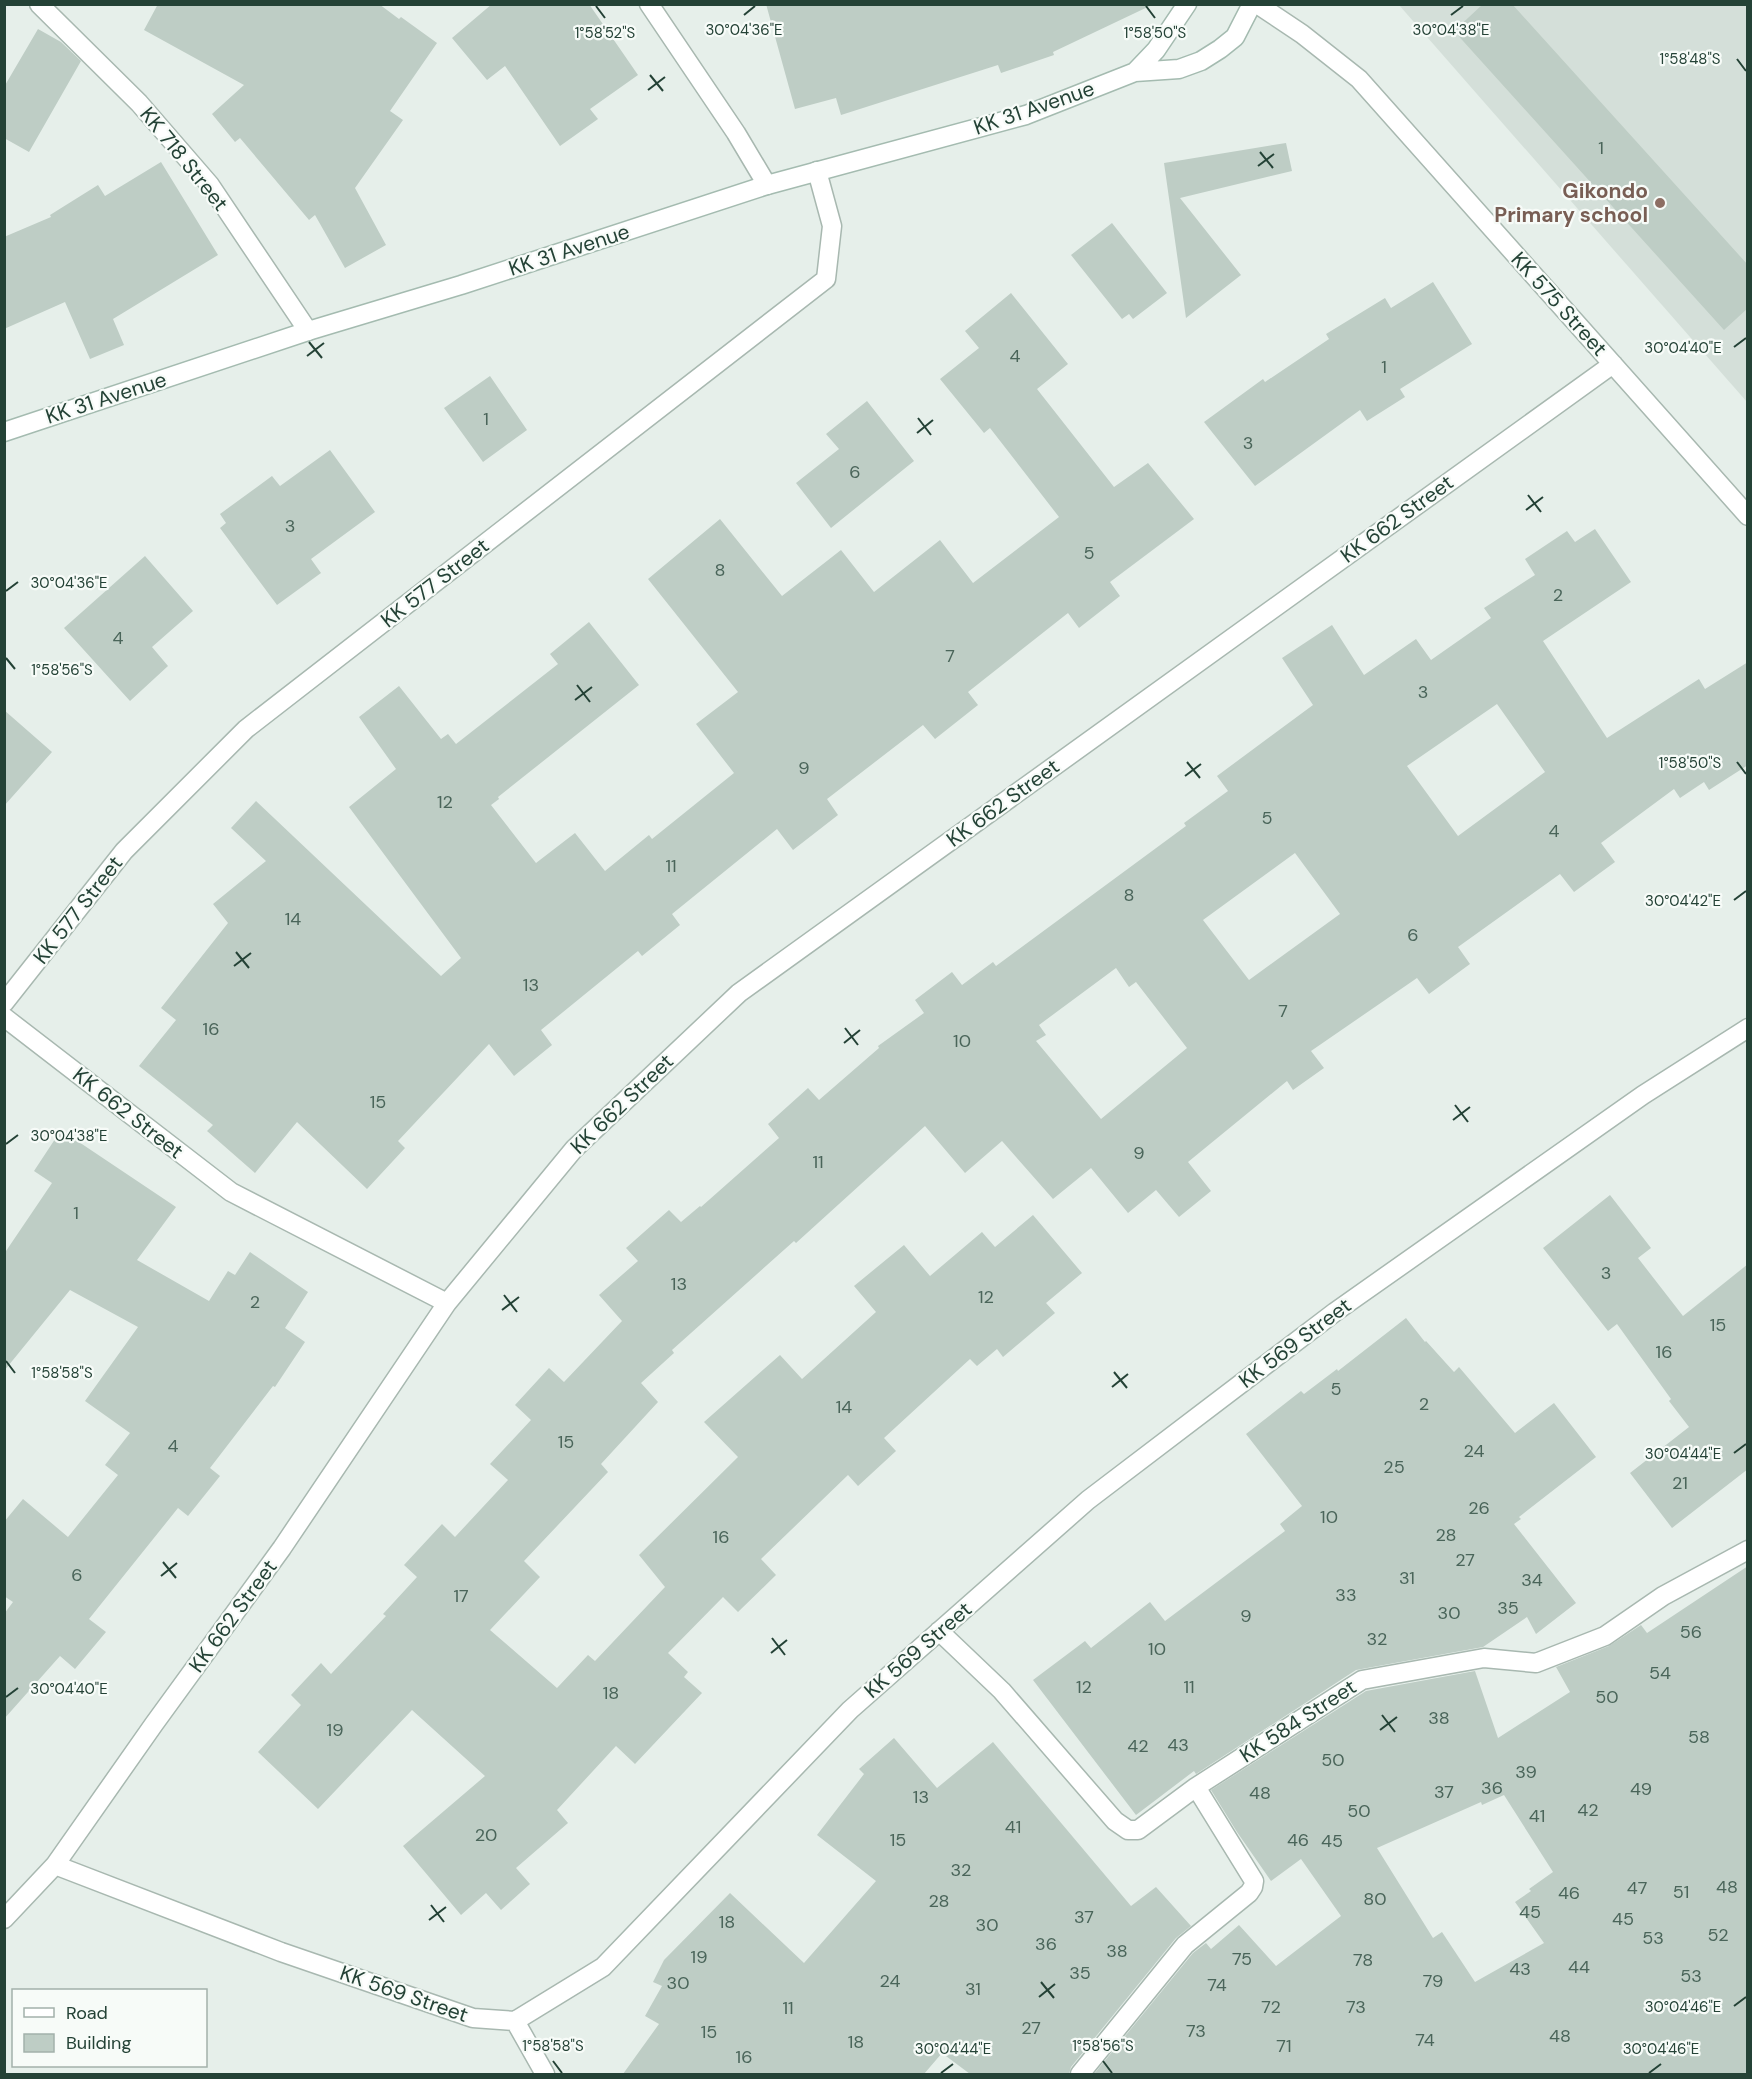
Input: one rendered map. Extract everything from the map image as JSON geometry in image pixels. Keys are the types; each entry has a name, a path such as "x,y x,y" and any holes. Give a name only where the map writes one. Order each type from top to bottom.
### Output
{"street":[{"name":"KK 718 Street","path":"39,4 139,103 210,185 308,331"},
{"path":"649,4 736,133 767,185"},
{"name":"KK 31 Avenue","path":"1135,72 1156,50 1187,4"},
{"name":"KK 31 Avenue","path":"4,432 308,331 460,285 767,185 1026,115 1135,72 1179,69 1201,61 1220,50 1235,37 1252,4"},
{"name":"KK 575 Street","path":"1257,4 1302,34 1359,79 1748,516"},
{"name":"KK 577 Street","path":"4,1003 124,851 246,729 826,279 832,226 817,171"},
{"name":"KK 662 Street","path":"4,1919 55,1865 282,1548 447,1303 574,1149 740,993 1613,364"},
{"name":"KK 662 Street","path":"4,1017 231,1192 447,1303"},
{"name":"KK 569 Street","path":"55,1865 280,1952 472,2018 514,2021 603,1966 850,1710 1088,1500 1335,1312 1643,1095 1748,1028"},
{"name":"KK 584 Street","path":"939,1632 1002,1691 1115,1821 1128,1830 1138,1830 1196,1787 1362,1680 1484,1658 1536,1663 1605,1636 1663,1596 1748,1550"},
{"path":"1080,2074 1185,1946 1249,1893 1253,1887 1254,1881 1196,1787"},
{"path":"514,2021 545,2074"}],"shaded area":[{"name":"Gikondo Primary school","path":"1399,5 1747,5 1747,402"}],"building":[{"path":"158,4 379,4 437,43 390,111 403,120 355,188 386,245 345,268 315,215 309,220 240,138 235,142 212,114 244,85 144,30"},
{"path":"492,4 589,4 638,75 590,109 598,119 560,146 505,66 487,80 452,38"},
{"path":"766,4 1154,4 1053,52 1054,55 1001,73 998,65 841,115 836,98 795,109"},
{"path":"1483,4 1512,4 1748,265 1748,308 1724,330 1454,31"},
{"path":"38,29 61,42 81,61 29,152 4,138 4,87"},
{"path":"1286,143 1292,171 1180,198 1241,275 1186,318 1164,163"},
{"path":"161,162 218,255 113,319 124,345 90,359 65,302 4,329 4,237 51,217 50,215 98,185 105,196"},
{"path":"1112,223 1167,293 1133,319 1129,314 1122,319 1071,255"},
{"path":"1433,282 1472,344 1400,389 1405,397 1367,421 1360,410 1255,486 1204,422 1263,379 1265,382 1329,339 1326,334 1385,298 1391,308"},
{"path":"1011,293 1068,364 1037,389 1114,487 1148,463 1194,519 1110,582 1120,596 1079,628 1068,613 968,692 978,705 935,739 923,725 827,799 838,815 793,850 777,829 672,914 680,925 642,956 638,951 541,1030 552,1045 514,1076 489,1044 398,1141 405,1148 367,1189 297,1122 255,1173 207,1131 213,1125 139,1066 176,1020 161,1008 228,923 213,904 266,861 231,828 256,801 441,976 461,958 349,807 396,769 359,717 399,686 441,739 448,734 456,744 558,664 550,654 589,622 639,685 498,797 499,799 491,805 536,863 575,833 605,871 649,835 652,839 734,773 696,724 738,692 648,579 720,519 782,596 841,550 874,592 940,540 973,583 1059,517 990,428 984,433 940,379 979,348 965,331"},
{"path":"490,376 527,430 483,462 444,408"},
{"path":"867,401 914,461 831,528 796,483 839,449 826,434"},
{"path":"330,450 375,512 311,559 321,573 277,605 220,528 226,523 220,514 272,476 280,486"},
{"path":"1595,529 1631,582 1543,641 1607,738 1699,679 1705,689 1748,662 1748,765 1709,790 1704,782 1680,798 1674,789 1601,843 1615,862 1574,892 1560,874 1458,947 1470,964 1429,994 1417,978 1311,1051 1324,1068 1293,1090 1287,1081 1188,1162 1211,1191 1179,1217 1156,1190 1128,1213 1091,1168 1053,1199 1002,1141 965,1173 925,1126 796,1243 794,1241 672,1350 674,1353 641,1383 658,1402 601,1464 608,1472 524,1561 540,1577 490,1630 557,1688 588,1655 595,1661 665,1587 639,1555 738,1457 704,1422 780,1355 802,1379 876,1312 854,1286 904,1245 930,1276 982,1232 995,1247 1033,1215 1082,1273 1046,1303 1055,1313 1003,1357 997,1349 977,1366 970,1359 884,1438 896,1451 858,1486 848,1475 761,1559 776,1575 738,1612 723,1597 668,1653 688,1672 684,1677 702,1693 635,1764 616,1746 557,1810 568,1823 516,1868 530,1884 501,1910 486,1893 461,1915 403,1846 485,1776 412,1710 318,1809 258,1752 301,1705 291,1695 321,1663 331,1674 386,1616 383,1614 417,1577 404,1565 442,1524 455,1537 508,1480 490,1464 531,1420 515,1405 549,1368 564,1382 622,1321 599,1295 638,1261 626,1248 669,1210 681,1222 701,1207 779,1138 768,1124 808,1088 819,1100 879,1048 878,1046 924,1013 915,1000 952,972 962,985 993,962 996,966 1186,826 1184,823 1228,791 1217,776 1313,705 1282,658 1332,625 1364,675 1416,639 1431,660 1491,618 1484,608 1535,575 1525,559 1567,531 1575,542","holes":["1497,704 1545,772 1458,836 1407,766","1295,853 1340,914 1249,980 1203,920","1116,968 1129,987 1136,982 1187,1048 1101,1119 1036,1041 1046,1035 1039,1025"]},
{"path":"145,556 193,611 152,647 168,666 130,701 64,628"},
{"path":"4,710 52,752 4,806"},
{"path":"61,1130 176,1207 137,1260 209,1301 228,1271 235,1275 250,1252 308,1292 285,1328 305,1342 275,1387 273,1386 210,1468 220,1476 188,1516 178,1508 89,1619 106,1632 75,1669 60,1656 4,1719 4,1614 13,1602 4,1596 4,1522 23,1499 68,1537 118,1475 105,1465 130,1433 85,1401 138,1327 70,1290 4,1371 4,1254 52,1183 34,1171"},
{"path":"1610,1195 1651,1248 1638,1258 1683,1316 1748,1264 1748,1469 1672,1528 1630,1473 1689,1427 1617,1324 1608,1331 1543,1248"},
{"path":"1406,1318 1454,1372 1459,1367 1515,1433 1554,1403 1596,1457 1519,1517 1521,1519 1514,1524 1576,1603 1536,1634 1527,1617 1483,1647 1356,1670 1196,1774 1194,1771 1136,1815 1033,1680 1085,1641 1091,1648 1150,1602 1165,1621 1285,1531 1280,1524 1302,1506 1246,1434 1301,1391 1304,1394 1337,1369 1338,1371"},
{"path":"1748,1566 1748,2074 1094,2074 1193,1953 1206,1943 1211,1949 1239,1925 1276,1966 1341,1916 1301,1859 1271,1881 1211,1790 1366,1691 1475,1671 1498,1738 1570,1692 1556,1667 1609,1646 1641,1625 1647,1633","holes":["1504,1795 1553,1872 1515,1902 1544,1943 1475,1982 1442,1932 1433,1938 1377,1848 1481,1802 1482,1805"]},
{"path":"894,1738 937,1788 993,1742 1131,1906 1156,1887 1191,1926 1176,1938 1071,2067 1069,2074 970,2074 942,2053 924,2074 623,2074 659,2024 645,2016 662,1986 653,1982 664,1960 730,1893 804,1963 876,1881 817,1835 864,1774 859,1769"}],"place":[{"name":"Gikondo Primary school","path":"1660,203"}]}
